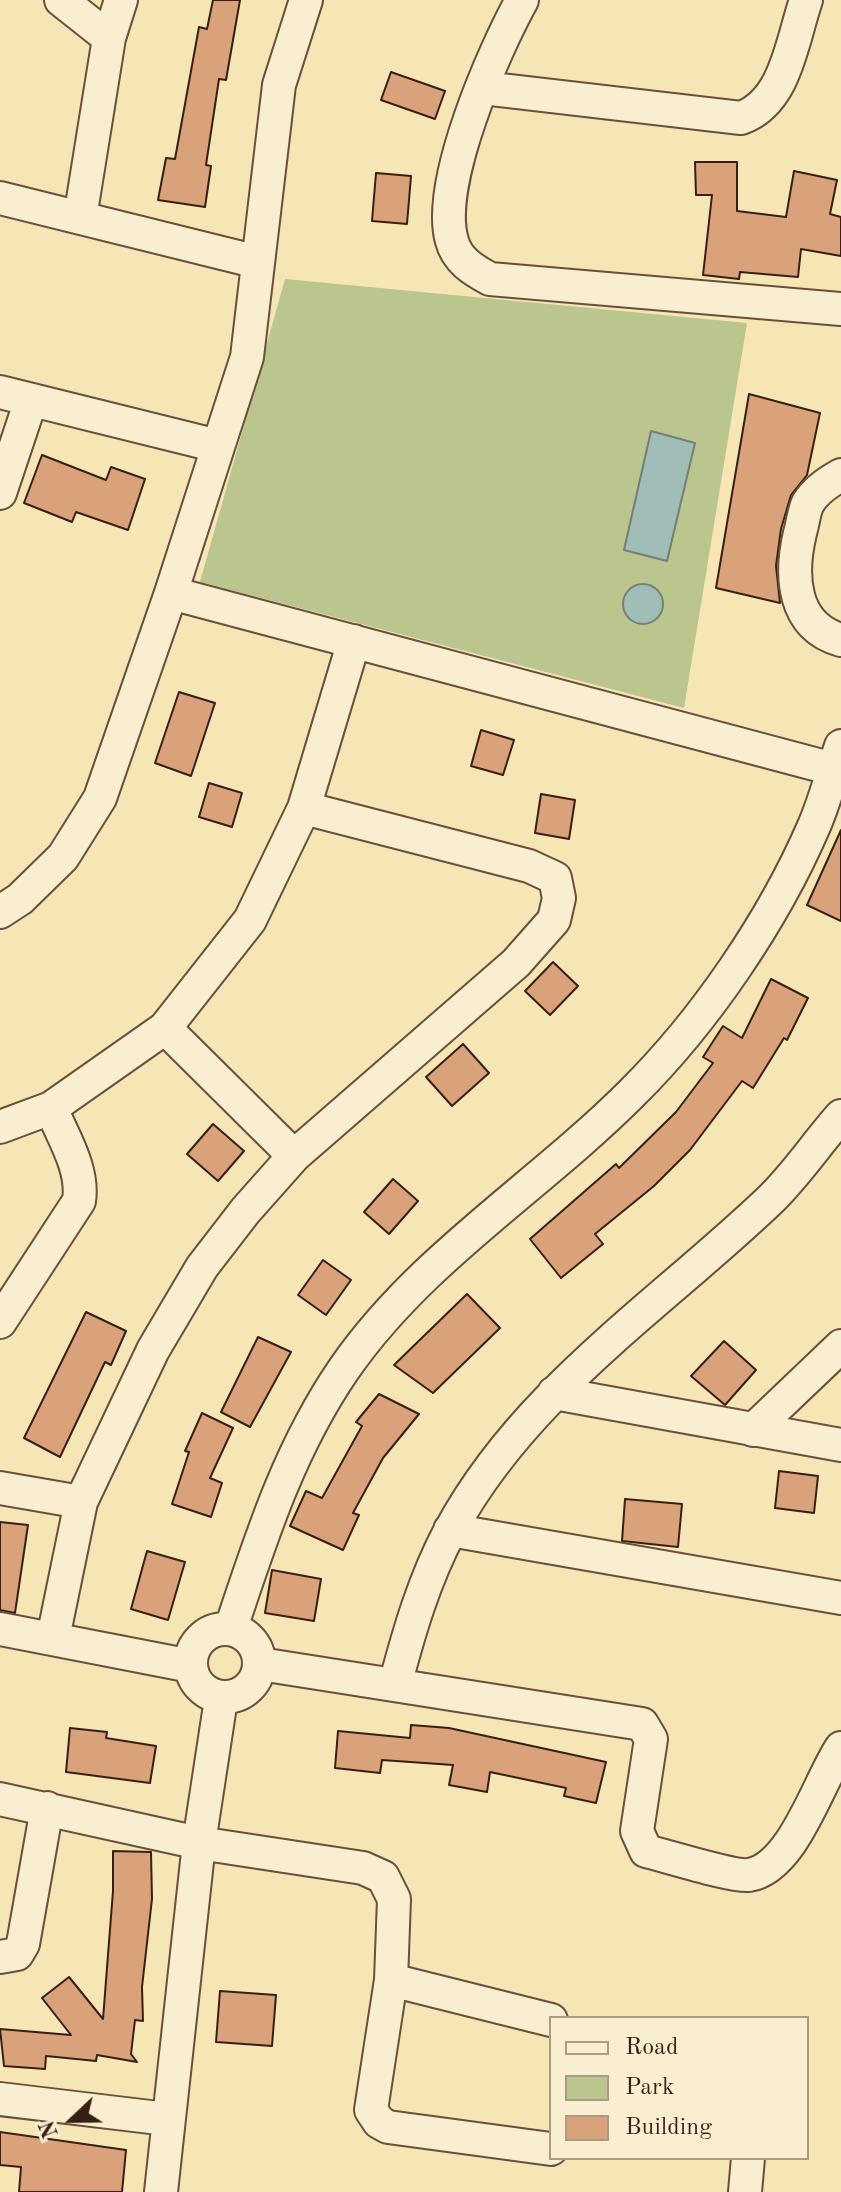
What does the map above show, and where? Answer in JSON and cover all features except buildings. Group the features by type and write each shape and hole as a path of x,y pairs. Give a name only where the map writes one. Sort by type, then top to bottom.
{"street":[{"path":"61,0 109,38"},
{"path":"80,218 109,38 121,0"},
{"path":"0,912 20,899 63,857 100,798 171,593 247,357 279,85 306,0"},
{"path":"522,0 505,32 458,159 448,221 452,244 467,266 490,279 841,309"},
{"path":"483,88 741,118 758,112 775,94 806,0"},
{"path":"0,198 258,262"},
{"path":"0,392 218,446"},
{"path":"0,493 31,400"},
{"path":"841,475 825,485 807,504 794,559 797,592 808,620 823,635 841,640"},
{"path":"171,593 838,762 815,826 766,919 686,1035 630,1095 463,1238 345,1367 313,1418 278,1490 231,1628"},
{"path":"0,1127 51,1108 165,1028 250,920 304,808 354,641"},
{"path":"53,1638 81,1502 153,1350 202,1267 246,1210 294,1156 516,963 554,920 559,898 555,878 529,866 304,808"},
{"path":"165,1028 294,1156"},
{"path":"0,1322 79,1201 81,1185 77,1168 51,1108"},
{"path":"395,1685 417,1603 450,1530 505,1447 554,1393 772,1198 841,1116"},
{"path":"753,1430 841,1346"},
{"path":"554,1393 841,1445"},
{"path":"0,1488 81,1502"},
{"path":"450,1530 841,1598"},
{"path":"231,1628 252,1642 260,1664 253,1684 238,1695 221,1699 201,1688 191,1666 195,1646 209,1632 231,1628"},
{"path":"0,1629 191,1666"},
{"path":"260,1664 642,1724 651,1739 637,1831 646,1851 748,1875 773,1865 794,1839 823,1776 841,1748"},
{"path":"161,2192 199,1843 221,1699"},
{"path":"0,1799 199,1843 363,1868 383,1877 394,1899 391,1980 371,2110 379,2122 388,2127 549,2149"},
{"path":"0,1957 17,1954 23,1944 47,1808"},
{"path":"391,1980 549,2020"},
{"path":"0,2099 167,2119"},
{"path":"745,2192 748,2160"}],"green space":[{"path":"285,279 747,323 684,708 200,582"}],"water":[{"path":"651,431 695,443 667,561 624,550"},
{"path":"643,584 657,590 663,604 657,618 643,624 629,618 623,604 629,590"}]}
